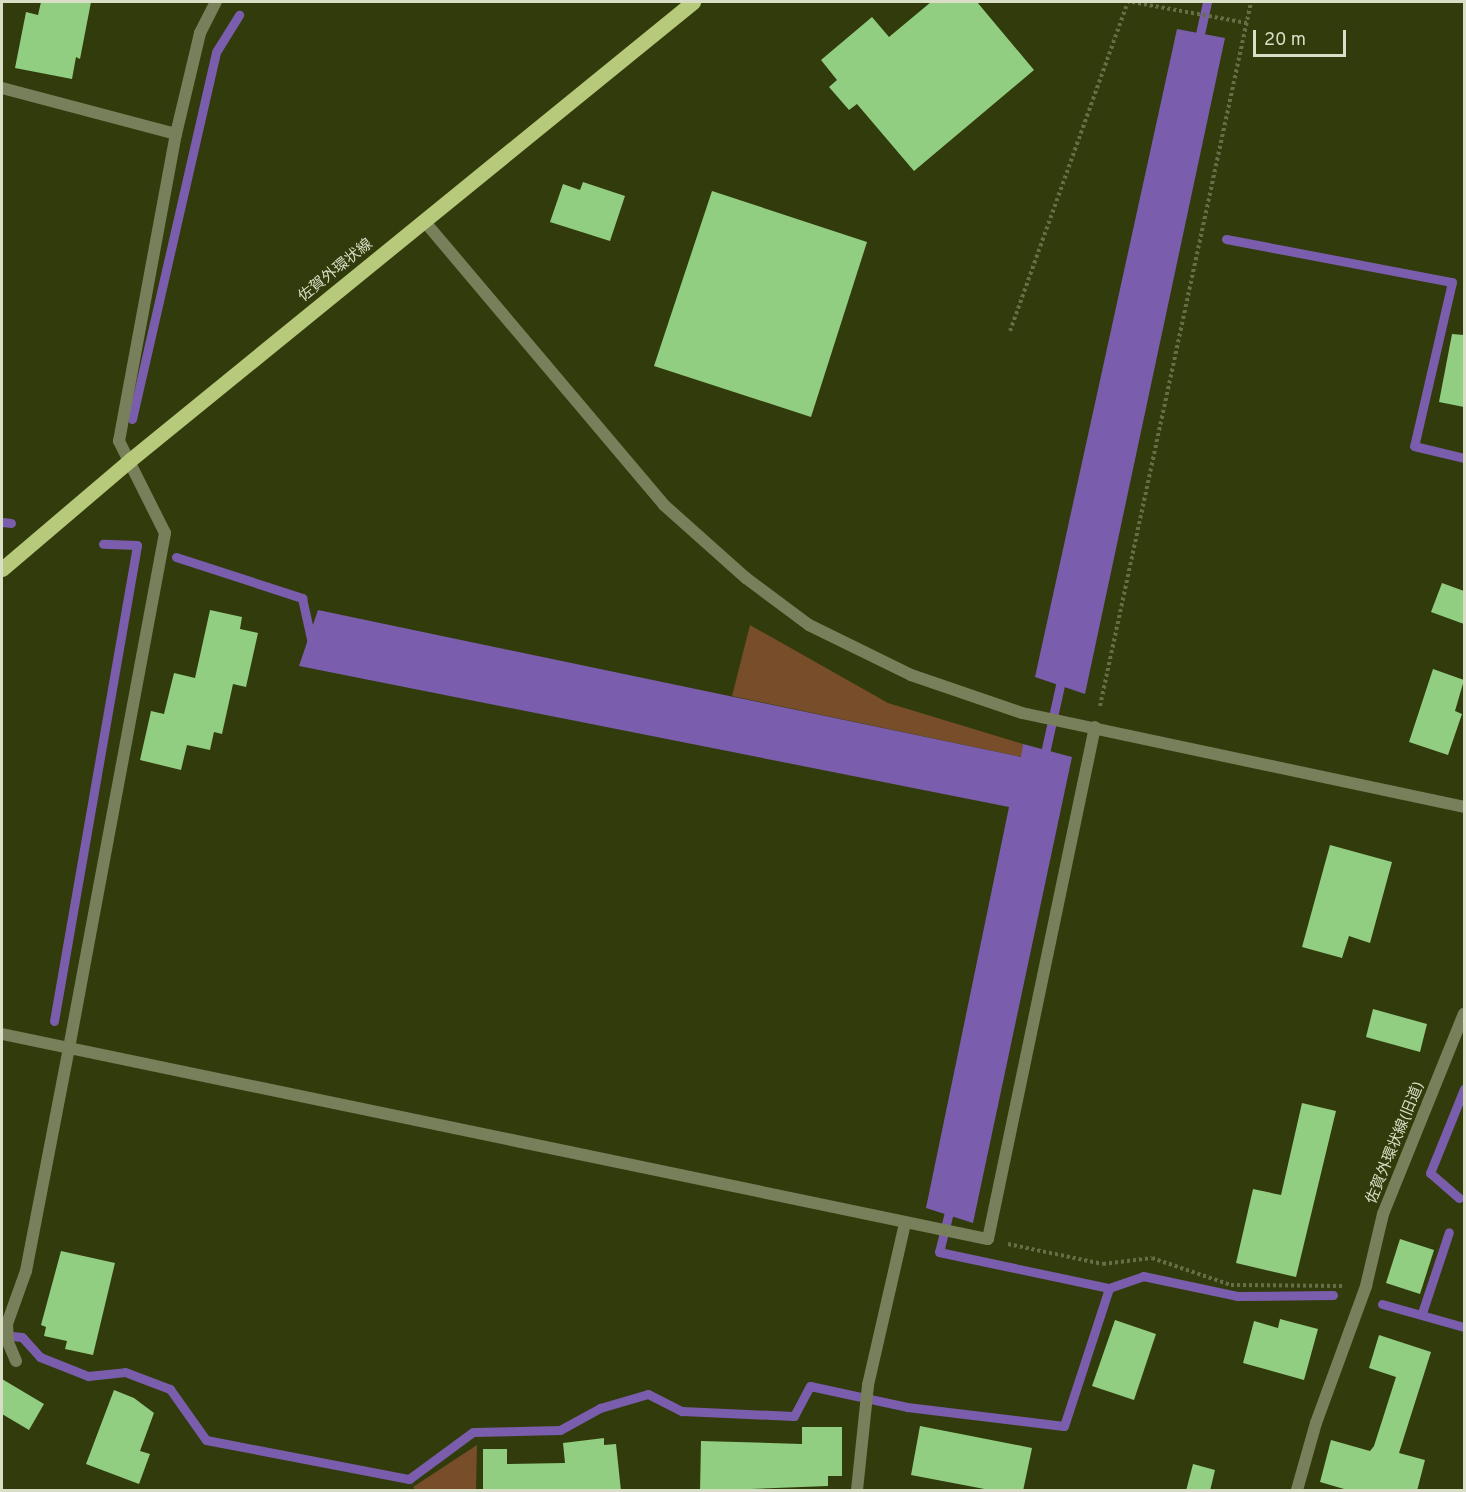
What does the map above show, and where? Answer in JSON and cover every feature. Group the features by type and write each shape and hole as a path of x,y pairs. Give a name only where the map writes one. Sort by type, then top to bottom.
{"main road":[{"name":"佐賀外環状線","path":"2,569 130,460 693,2"}],"street":[{"path":"16,1361 8,1342 7,1324 26,1271 165,533 119,441 176,134 200,33 216,2"},
{"path":"2,88 176,134"},
{"path":"425,222 664,505 746,578 809,625 911,675 1022,713 1464,807"},
{"path":"2,1034 988,1239 1095,727"},
{"name":"佐賀外環状線(旧道)","path":"1297,1491 1316,1423 1366,1286 1383,1214 1464,1014"},
{"path":"857,1491 868,1385 905,1223"}],"path":[{"path":"1010,331 1130,2 1247,22"},
{"path":"1095,727 1251,2"},
{"path":"988,1239 1103,1264 1152,1258 1231,1285 1366,1286"}],"shaded area":[{"path":"1177,29 1225,38 1085,694 1035,677"},
{"path":"318,610 1021,757 1023,744 1072,757 973,1223 926,1208 1009,807 299,666"},
{"path":"750,625 888,703 1023,744 1022,757 732,696"},
{"path":"477,1445 476,1490 415,1490 413,1487"}],"building":[{"path":"41,2 91,2 80,59 76,57 72,79 15,68 26,12 38,15"},
{"path":"931,2 977,2 1034,70 914,171 857,104 849,110 829,87 837,80 821,60 872,17 889,37"},
{"path":"583,182 625,196 610,241 550,222 563,184 580,190"},
{"path":"712,191 867,242 811,417 654,366"},
{"path":"1452,334 1464,335 1464,407 1439,402"},
{"path":"1442,583 1464,591 1464,624 1431,612"},
{"path":"210,610 242,617 240,629 258,633 246,687 233,684 222,734 214,732 210,750 187,745 181,770 140,760 151,711 164,714 174,673 195,678"},
{"path":"1433,669 1464,680 1455,711 1462,714 1448,755 1409,742"},
{"path":"1330,845 1392,862 1370,943 1349,936 1342,958 1302,947"},
{"path":"1373,1009 1427,1024 1420,1052 1366,1037"},
{"path":"1302,1103 1336,1111 1296,1277 1236,1263 1253,1189 1281,1195"},
{"path":"1400,1239 1434,1250 1420,1294 1386,1283"},
{"path":"61,1251 115,1263 93,1355 65,1349 67,1341 44,1336 46,1327 41,1325"},
{"path":"1280,1319 1318,1329 1304,1380 1243,1363 1254,1321 1278,1328"},
{"path":"1115,1320 1156,1334 1134,1400 1092,1386"},
{"path":"1379,1335 1431,1352 1399,1453 1425,1460 1417,1491 1351,1491 1320,1482 1331,1440 1370,1451 1374,1446 1396,1377 1369,1368"},
{"path":"2,1379 44,1404 29,1430 2,1414"},
{"path":"114,1390 134,1398 154,1413 140,1451 150,1454 139,1484 86,1464"},
{"path":"920,1426 1032,1448 1023,1491 995,1491 911,1475"},
{"path":"802,1427 842,1427 842,1476 828,1476 828,1486 700,1491 701,1441 802,1444"},
{"path":"604,1438 604,1445 616,1444 621,1491 483,1491 483,1449 507,1449 507,1464 565,1463 563,1443"},
{"path":"1193,1464 1215,1470 1210,1491 1186,1491"}],"waterway":[{"path":"1198,43 1207,2"},
{"path":"132,419 216,52 239,15"},
{"path":"1226,239 1452,282 1414,446 1464,458"},
{"path":"2,522 11,523"},
{"path":"54,1021 137,545 103,544"},
{"path":"176,557 302,598 312,643"},
{"path":"1043,762 1062,676"},
{"path":"1459,1198 1430,1173 1464,1089"},
{"path":"951,1204 939,1252 1109,1288"},
{"path":"1422,1313 1449,1232"},
{"path":"2,1335 22,1337 40,1357 88,1376 125,1372 170,1389 206,1440 409,1479 473,1432 560,1430 600,1408 648,1394 682,1411 794,1416 810,1386 907,1407 1064,1426 1109,1288 1143,1276 1237,1296 1333,1295"},
{"path":"1382,1304 1464,1327"}]}
